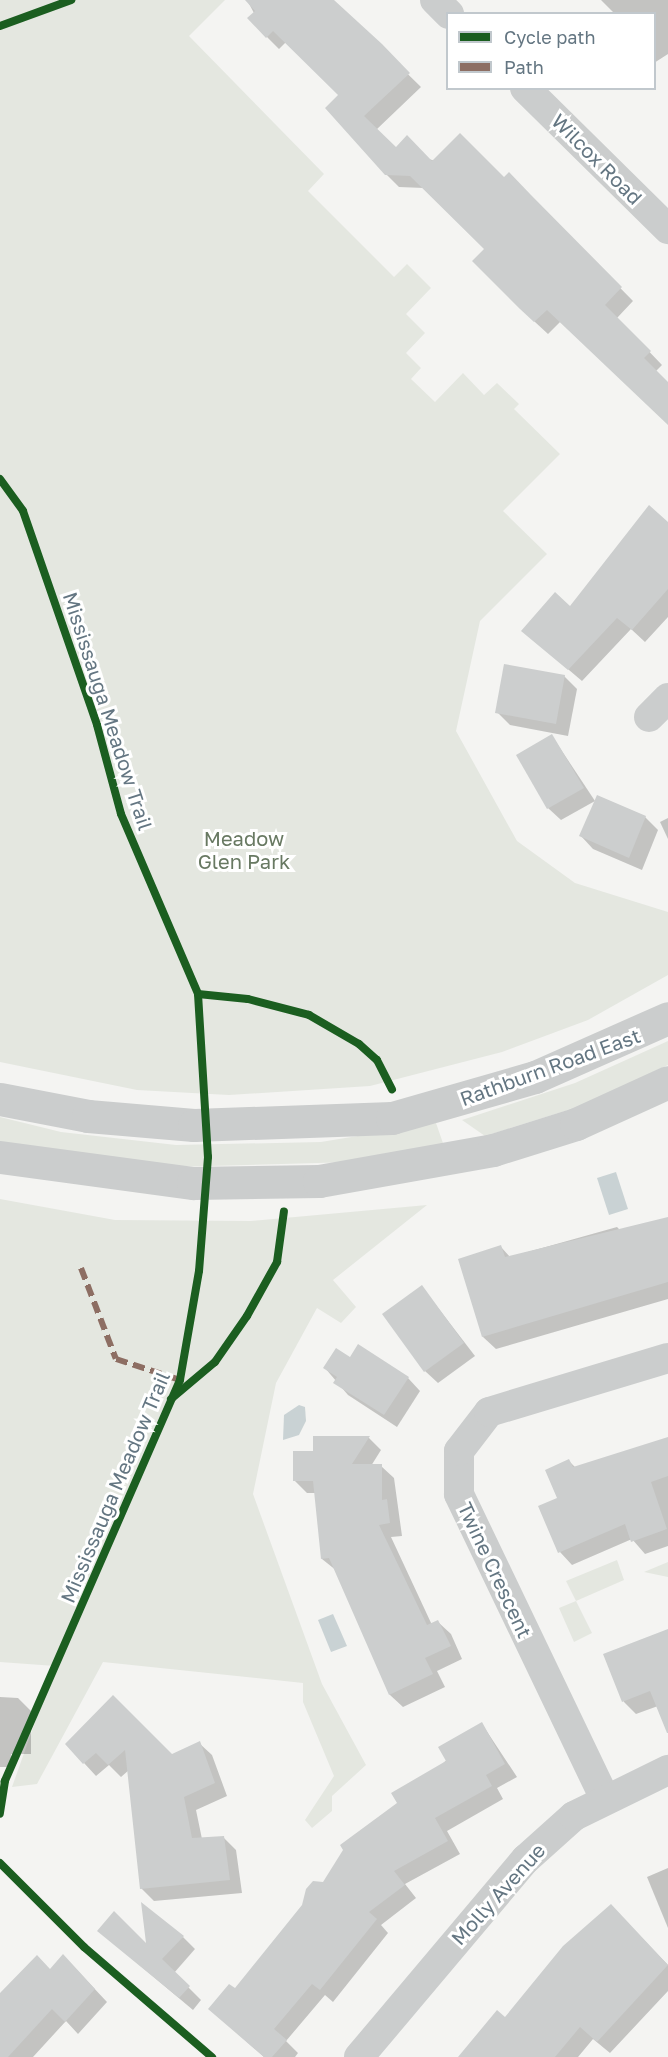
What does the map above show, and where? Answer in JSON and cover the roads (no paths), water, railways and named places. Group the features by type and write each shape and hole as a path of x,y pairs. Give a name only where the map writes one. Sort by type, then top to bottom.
{"street":[{"path":"435,0 447,12"},
{"name":"Wilcox Road","path":"527,90 668,229"},
{"name":"Rathburn Road East","path":"0,1099 88,1116 278,1126 392,1118 445,1105 535,1077 668,1018"},
{"path":"0,1157 98,1173 274,1184 319,1182 493,1150 576,1124 668,1082"},
{"name":"Twine Crescent","path":"605,1799 459,1494 459,1451 489,1412 668,1358"},
{"name":"Molly Avenue","path":"359,2057 526,1859 574,1816 668,1770"}],"park label":[{"name":"Meadow Glen Park","path":"244,850"}]}
